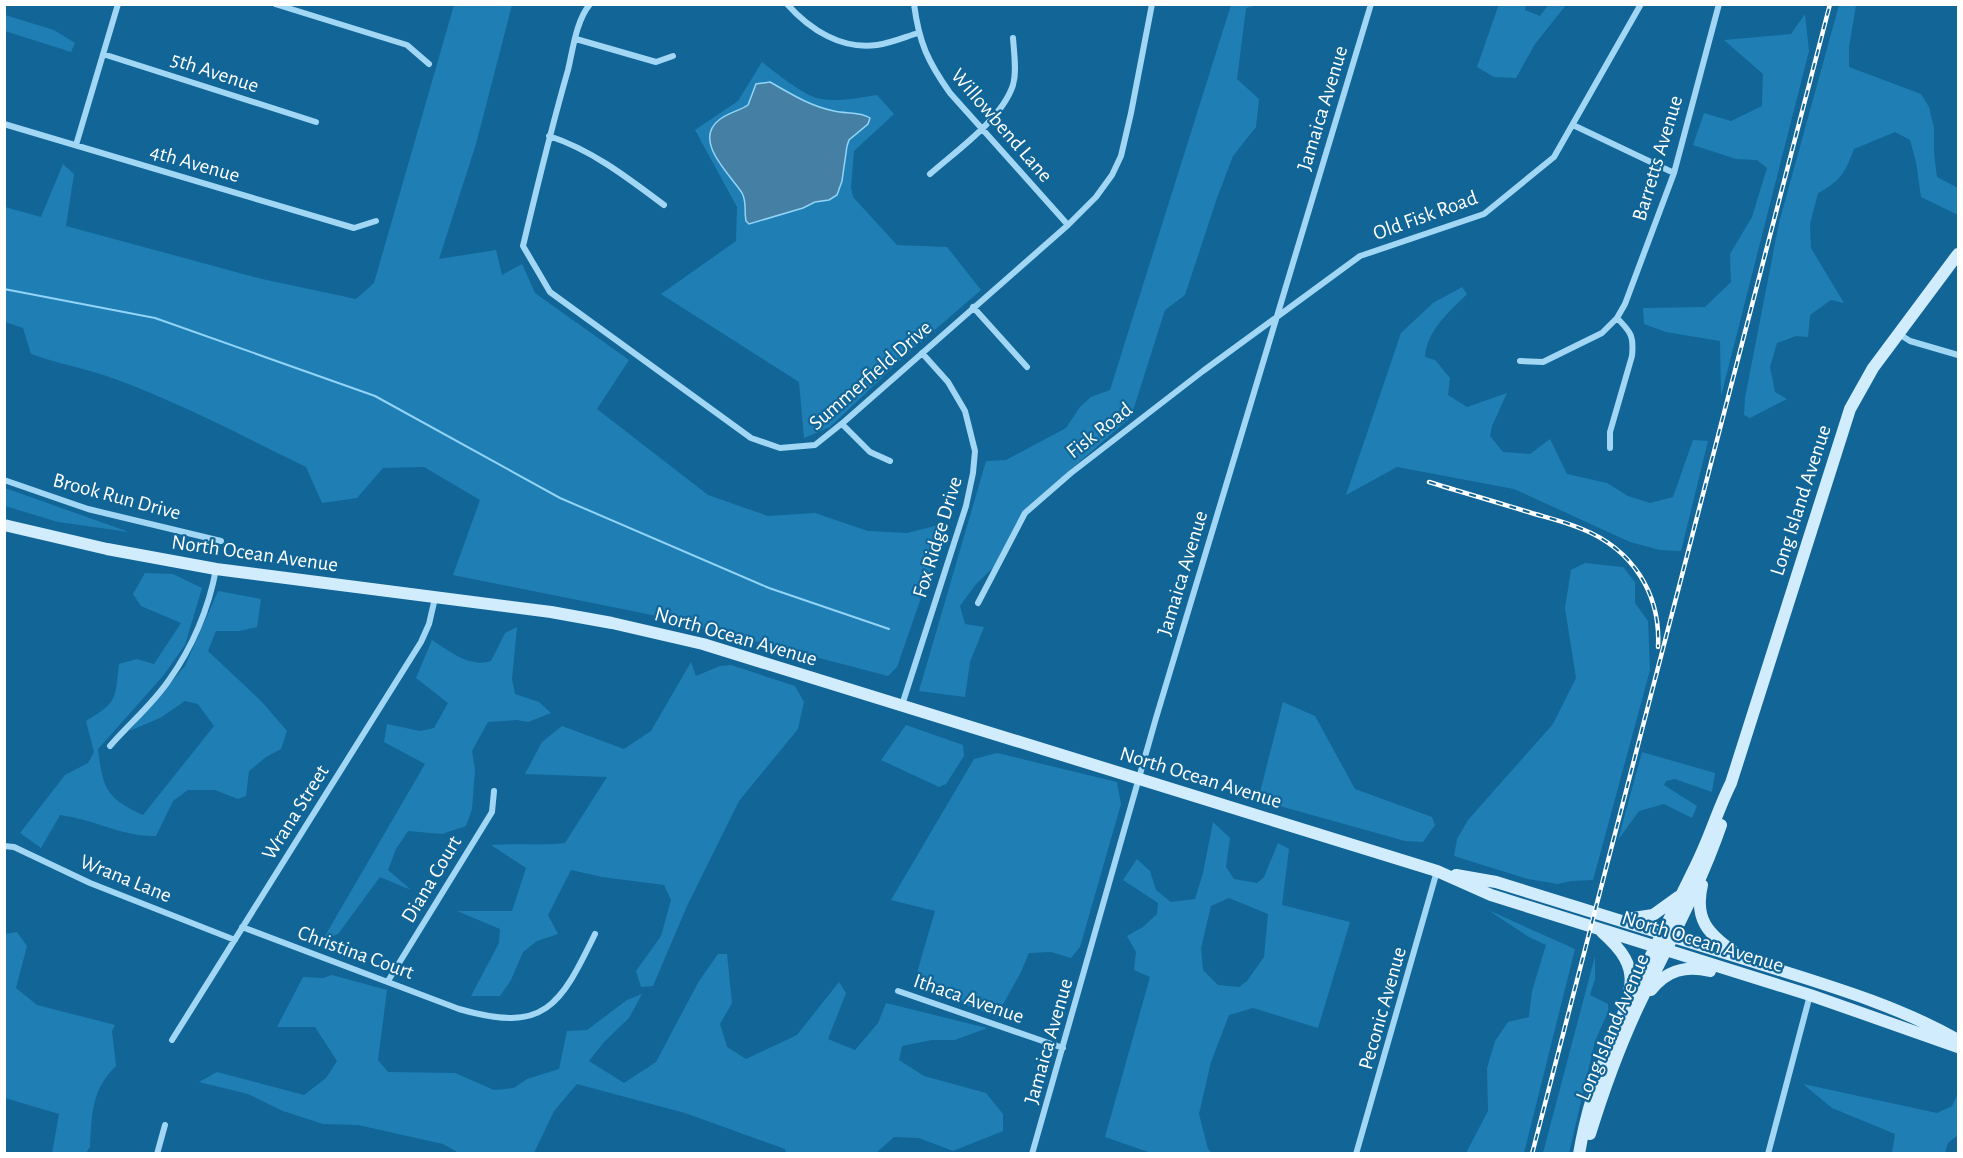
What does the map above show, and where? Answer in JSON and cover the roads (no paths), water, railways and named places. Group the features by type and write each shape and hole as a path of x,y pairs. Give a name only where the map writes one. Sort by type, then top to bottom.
{"main road":[{"name":"Long Island Avenue","path":"1667,935 1681,894 1731,783 1850,409 1864,380 1959,254"},
{"name":"North Ocean Avenue","path":"4,525 107,549 216,569 582,617 642,629 733,653 1437,872 1491,895 1810,995 1959,1047"},
{"name":"Long Island Avenue","path":"1581,1154 1594,1088 1667,935 1705,870 1728,806 1731,783"},
{"path":"1705,870 1700,900 1702,918 1716,939 1745,960"},
{"name":"North Ocean Avenue","path":"1437,872 1496,882 1846,992 1936,1027 1959,1040"},
{"path":"1618,920 1653,915 1681,894"},
{"path":"1599,929 1620,949 1628,963 1631,1007"},
{"path":"1631,1007 1659,981 1680,969 1701,968 1726,975 1769,982"}],"street":[{"path":"76,145 118,4"},
{"path":"275,4 407,45 429,64"},
{"name":"Summerfield Drive","path":"590,4 584,12 549,136 523,246 550,292 751,438 780,448 815,445 842,424 1068,225 1096,197 1112,175 1121,156 1152,4"},
{"path":"787,4 816,32 841,42 875,45 918,33"},
{"name":"Willowbend Lane","path":"914,4 918,33 934,71 950,93 1068,225"},
{"name":"Jamaica Avenue","path":"1032,1154 1159,706 1371,4"},
{"name":"Old Fisk Road","path":"1277,316 1360,256 1484,214 1554,157 1641,4"},
{"name":"Barretts Avenue","path":"1520,361 1544,362 1602,333 1617,318 1625,304 1674,173 1719,4"},
{"path":"930,174 982,128 1007,99 1014,83 1013,38"},
{"path":"576,39 656,62 673,56"},
{"name":"5th Avenue","path":"103,54 316,122"},
{"name":"4th Avenue","path":"4,124 354,228 376,221"},
{"path":"1573,125 1674,173"},
{"path":"549,136 572,143 592,154 664,205"},
{"path":"973,307 1027,367"},
{"name":"Fisk Road","path":"978,603 1025,513 1071,473 1277,316"},
{"path":"1610,448 1610,432 1632,356 1633,345 1631,333 1617,318"},
{"path":"1898,334 1911,341 1959,355"},
{"name":"Fox Ridge Drive","path":"902,705 966,506 975,451 965,411 948,382 922,353"},
{"path":"842,424 870,452 890,461"},
{"name":"Brook Run Drive","path":"4,480 88,509 221,541"},
{"path":"110,746 169,681 186,654 210,597 216,569"},
{"name":"Wrana Street","path":"172,1040 421,642 429,624 435,597"},
{"name":"Diana Court","path":"388,981 492,812 494,792"},
{"name":"Wrana Lane","path":"4,846 14,847 90,883 235,940"},
{"name":"Peconic Avenue","path":"1356,1154 1437,872"},
{"name":"Christina Court","path":"242,927 459,1009 482,1016 504,1019 532,1016 562,994 595,934"},
{"name":"Ithaca Avenue","path":"898,991 1063,1048"},
{"path":"1768,1154 1810,995"},
{"path":"157,1154 165,1125"}],"waterway":[{"path":"4,289 155,318 375,396 560,498 769,588 889,629"}],"railway":[{"path":"1532,1154 1830,4"},
{"path":"1429,482 1568,524 1600,538 1615,548 1640,575 1648,591 1658,627 1658,647"}]}
